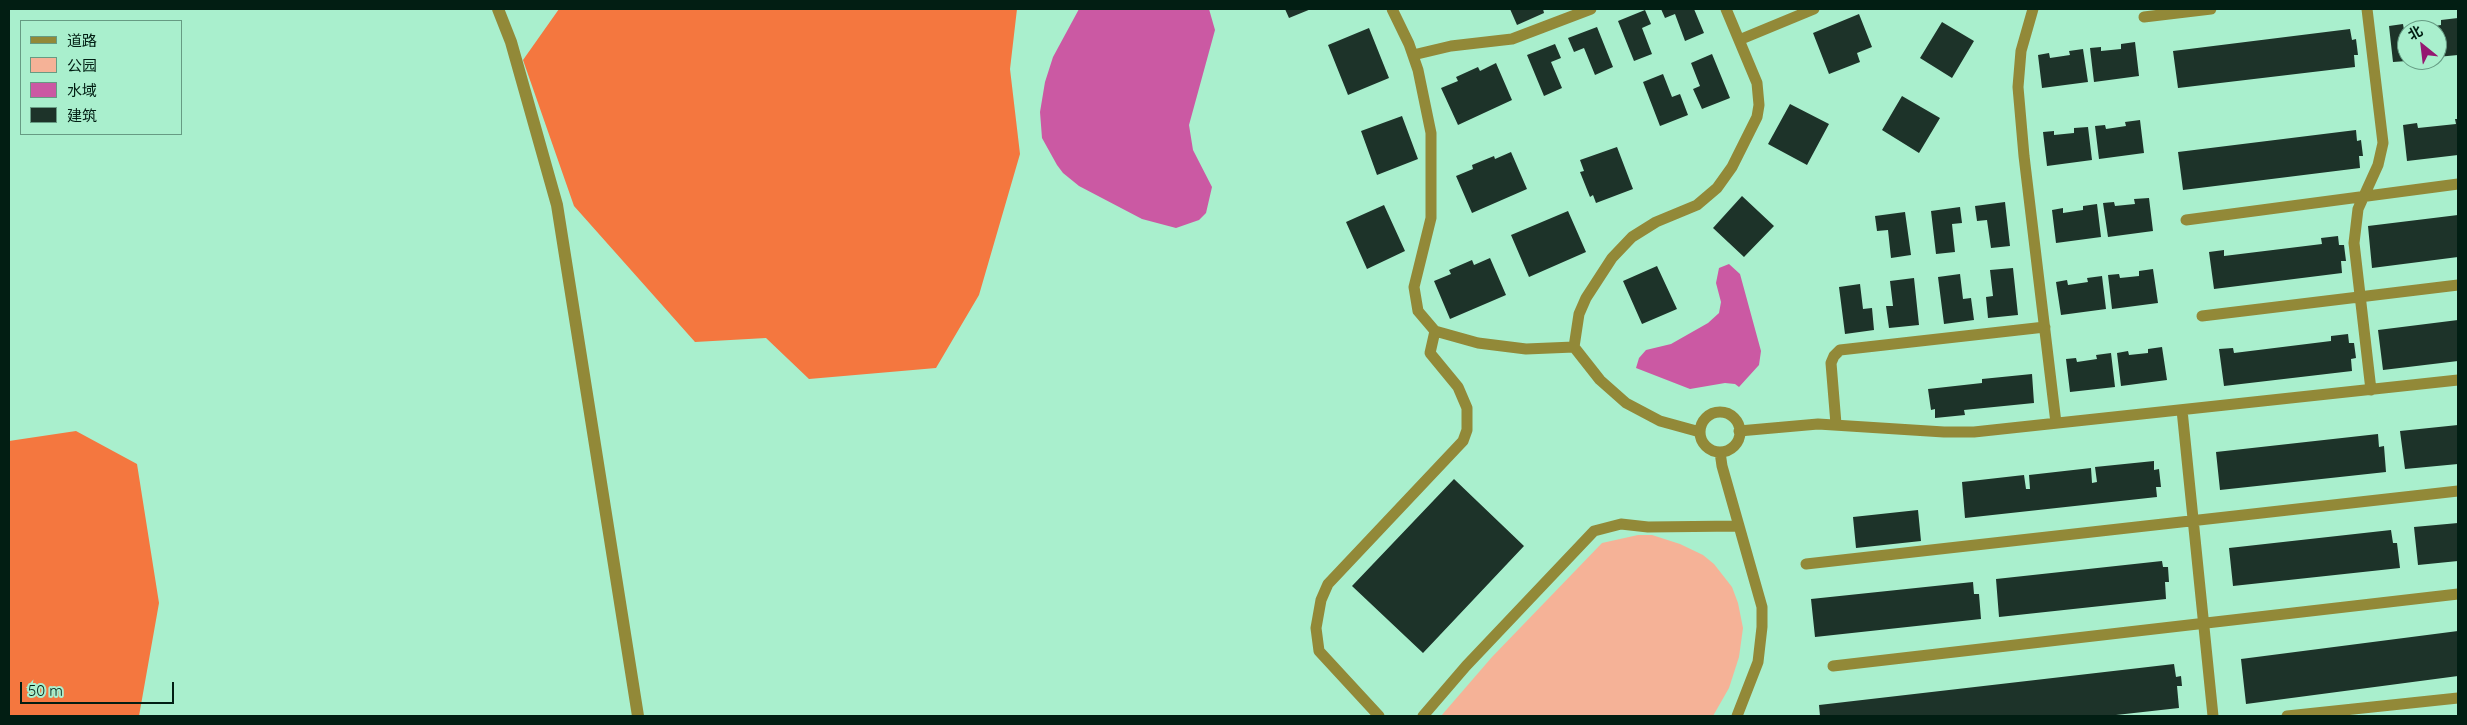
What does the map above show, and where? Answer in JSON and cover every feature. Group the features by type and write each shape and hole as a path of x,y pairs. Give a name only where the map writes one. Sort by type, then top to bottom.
{"street":[{"path":"498,9 511,42 557,205 638,716"}],"lane":[{"path":"1392,9 1413,56 1426,101 1433,165 1431,218 1414,287 1415,303 1422,319 1435,331 1463,340 1502,348 1574,347"},
{"path":"1413,56 1451,46 1512,39 1591,9"},
{"path":"1700,432 1660,421 1626,403 1600,380 1574,347 1580,314 1586,298 1612,258 1632,237 1656,222 1683,211 1707,197 1726,178 1756,117 1759,105 1757,83 1726,9"},
{"path":"1739,40 1814,9"},
{"path":"2033,9 2020,51 2018,87 2024,156 2056,423"},
{"path":"2144,17 2211,9"},
{"path":"2367,9 2383,143 2378,165 2358,209 2354,233 2371,390"},
{"path":"2186,220 2458,184"},
{"path":"2202,316 2458,285"},
{"path":"1836,424 1831,363 1834,356 1840,350 2044,327"},
{"path":"1379,716 1319,651 1316,628 1321,600 1328,584 1463,441 1468,419 1464,397 1430,353 1435,331"},
{"path":"1740,431 1787,425 1836,424 1944,432 1974,432 2458,380"},
{"path":"2182,410 2213,716"},
{"path":"1722,412 1734,418 1740,431 1734,445 1720,452 1706,446 1700,432 1701,424 1706,417 1722,412"},
{"path":"1720,452 1722,466 1762,607 1758,662 1737,716"},
{"path":"1806,564 2458,491"},
{"path":"1423,716 1466,666 1594,531 1621,524 1648,527 1739,526"},
{"path":"1833,666 2458,594"},
{"path":"2287,716 2458,698"}],"green space":[{"path":"1638,535 1652,535 1680,544 1703,555 1714,564 1732,587 1738,603 1743,628 1739,657 1729,688 1713,716 1441,716 1492,657 1602,543"}],"shaded area":[{"path":"559,9 1017,9 1010,69 1020,154 979,295 936,368 809,379 766,338 695,342 574,206 523,60"},
{"path":"76,431 137,464 159,603 139,716 9,716 9,441"}],"water":[{"path":"1079,9 1209,9 1215,30 1189,125 1193,150 1212,187 1206,213 1199,220 1176,228 1142,219 1079,186 1063,173 1057,165 1042,138 1040,112 1045,82 1053,57"},
{"path":"1729,264 1740,274 1761,351 1759,365 1739,387 1735,384 1725,383 1690,389 1636,368 1639,358 1646,350 1671,344 1708,323 1719,313 1721,302 1716,283 1719,268"}],"building":[{"path":"1285,9 1311,9 1289,18"},
{"path":"1510,9 1543,9 1544,13 1517,25"},
{"path":"1661,9 1694,9 1704,33 1685,41 1675,14 1665,18"},
{"path":"1645,10 1651,24 1642,28 1652,54 1634,61 1618,21"},
{"path":"1859,14 1872,47 1857,53 1860,62 1829,74 1813,33"},
{"path":"2458,18 2458,55 2447,56 2447,20 2441,20"},
{"path":"1942,22 1974,41 1952,78 1920,58"},
{"path":"2397,25 2397,62 2393,62 2389,26"},
{"path":"1597,27 1613,67 1595,75 1584,48 1574,52 1568,38"},
{"path":"1369,28 1389,78 1348,95 1328,45"},
{"path":"2350,29 2352,40 2356,39 2358,55 2354,55 2355,67 2178,88 2173,51"},
{"path":"2135,42 2139,76 2094,82 2090,48 2101,47 2101,51 2121,49 2121,44"},
{"path":"1555,44 1561,58 1551,62 1562,88 1544,96 1527,55"},
{"path":"2083,49 2088,82 2042,88 2038,55 2049,53 2050,58 2070,55 2069,51"},
{"path":"1712,54 1730,98 1702,109 1693,89 1700,86 1691,63"},
{"path":"1496,63 1512,100 1458,125 1441,88 1458,81 1456,77 1478,67 1480,71"},
{"path":"1663,74 1672,97 1680,94 1688,115 1660,126 1643,82"},
{"path":"1902,96 1940,118 1919,153 1882,130"},
{"path":"1790,104 1829,124 1807,165 1768,144"},
{"path":"1402,116 1418,159 1377,175 1361,131"},
{"path":"2455,119 2458,119 2458,155 2407,161 2403,125 2417,123 2418,128 2456,124"},
{"path":"2140,120 2144,153 2099,159 2095,126 2105,125 2106,129 2126,126 2125,122"},
{"path":"2088,127 2092,160 2047,166 2043,132 2054,131 2054,135 2074,133 2074,128"},
{"path":"2356,130 2357,141 2361,140 2363,156 2359,156 2360,168 2183,190 2178,152"},
{"path":"1617,147 1633,189 1596,203 1593,195 1590,197 1580,172 1584,171 1580,160"},
{"path":"1511,152 1527,189 1472,213 1456,176 1473,169 1472,165 1494,156 1495,159"},
{"path":"1742,196 1774,226 1744,257 1713,228"},
{"path":"2149,198 2153,231 2108,237 2103,203 2114,202 2115,206 2135,204 2134,199"},
{"path":"2005,202 2010,246 1991,248 1987,220 1977,221 1975,206"},
{"path":"2097,204 2101,237 2056,243 2052,210 2063,208 2063,213 2083,210 2083,206"},
{"path":"1384,205 1405,251 1367,269 1346,222"},
{"path":"1960,207 1962,223 1952,224 1955,252 1936,254 1931,211"},
{"path":"1568,211 1586,252 1529,277 1511,235"},
{"path":"1905,212 1911,255 1891,258 1888,230 1877,231 1875,216"},
{"path":"2458,215 2458,257 2372,268 2368,226"},
{"path":"2338,236 2339,245 2344,245 2346,261 2341,261 2342,273 2214,289 2209,252 2224,250 2224,256 2322,244 2321,238"},
{"path":"1490,258 1506,295 1450,319 1434,281 1451,274 1449,270 1472,260 1474,265"},
{"path":"1657,266 1677,309 1642,324 1623,281"},
{"path":"2013,268 2018,315 1988,318 1986,297 1993,296 1990,270"},
{"path":"2153,269 2158,303 2112,309 2108,275 2119,274 2120,278 2139,276 2139,271"},
{"path":"1960,274 1963,299 1971,298 1974,320 1944,324 1938,277"},
{"path":"2102,276 2106,309 2061,315 2056,282 2067,280 2068,285 2088,282 2087,278"},
{"path":"1914,278 1919,325 1889,328 1886,306 1893,306 1890,281"},
{"path":"1860,284 1863,309 1872,308 1874,330 1845,334 1839,287"},
{"path":"2458,320 2458,361 2383,370 2378,330"},
{"path":"2348,334 2349,343 2354,343 2356,358 2351,359 2352,371 2224,386 2219,349 2233,348 2234,353 2331,341 2331,336"},
{"path":"2162,347 2167,380 2121,386 2117,353 2128,351 2129,355 2148,353 2148,349"},
{"path":"2111,353 2115,387 2070,392 2066,359 2076,358 2077,362 2097,359 2096,355"},
{"path":"2032,374 2034,403 1964,410 1965,415 1935,418 1935,409 1931,410 1928,389 1982,383 1982,379"},
{"path":"2458,425 2458,464 2405,469 2400,431"},
{"path":"2378,434 2379,447 2384,446 2386,472 2220,490 2216,452"},
{"path":"2154,461 2154,470 2159,469 2161,487 2156,487 2157,497 1965,518 1962,482 2024,475 2026,489 2030,489 2029,475 2091,468 2092,483 2097,482 2095,467"},
{"path":"1454,479 1524,546 1423,653 1352,586"},
{"path":"1918,510 1921,541 1856,548 1853,517"},
{"path":"2458,523 2458,561 2418,565 2414,527"},
{"path":"2391,530 2393,543 2397,543 2400,568 2233,586 2229,548"},
{"path":"2162,561 2163,567 2168,567 2169,582 2165,582 2166,599 1999,617 1996,579"},
{"path":"1973,582 1974,594 1979,594 1981,619 1815,637 1811,599"},
{"path":"2458,631 2458,676 2246,704 2241,659"},
{"path":"2174,664 2176,677 2181,676 2182,686 2177,686 2179,708 2107,716 1820,716 1819,705"}]}
